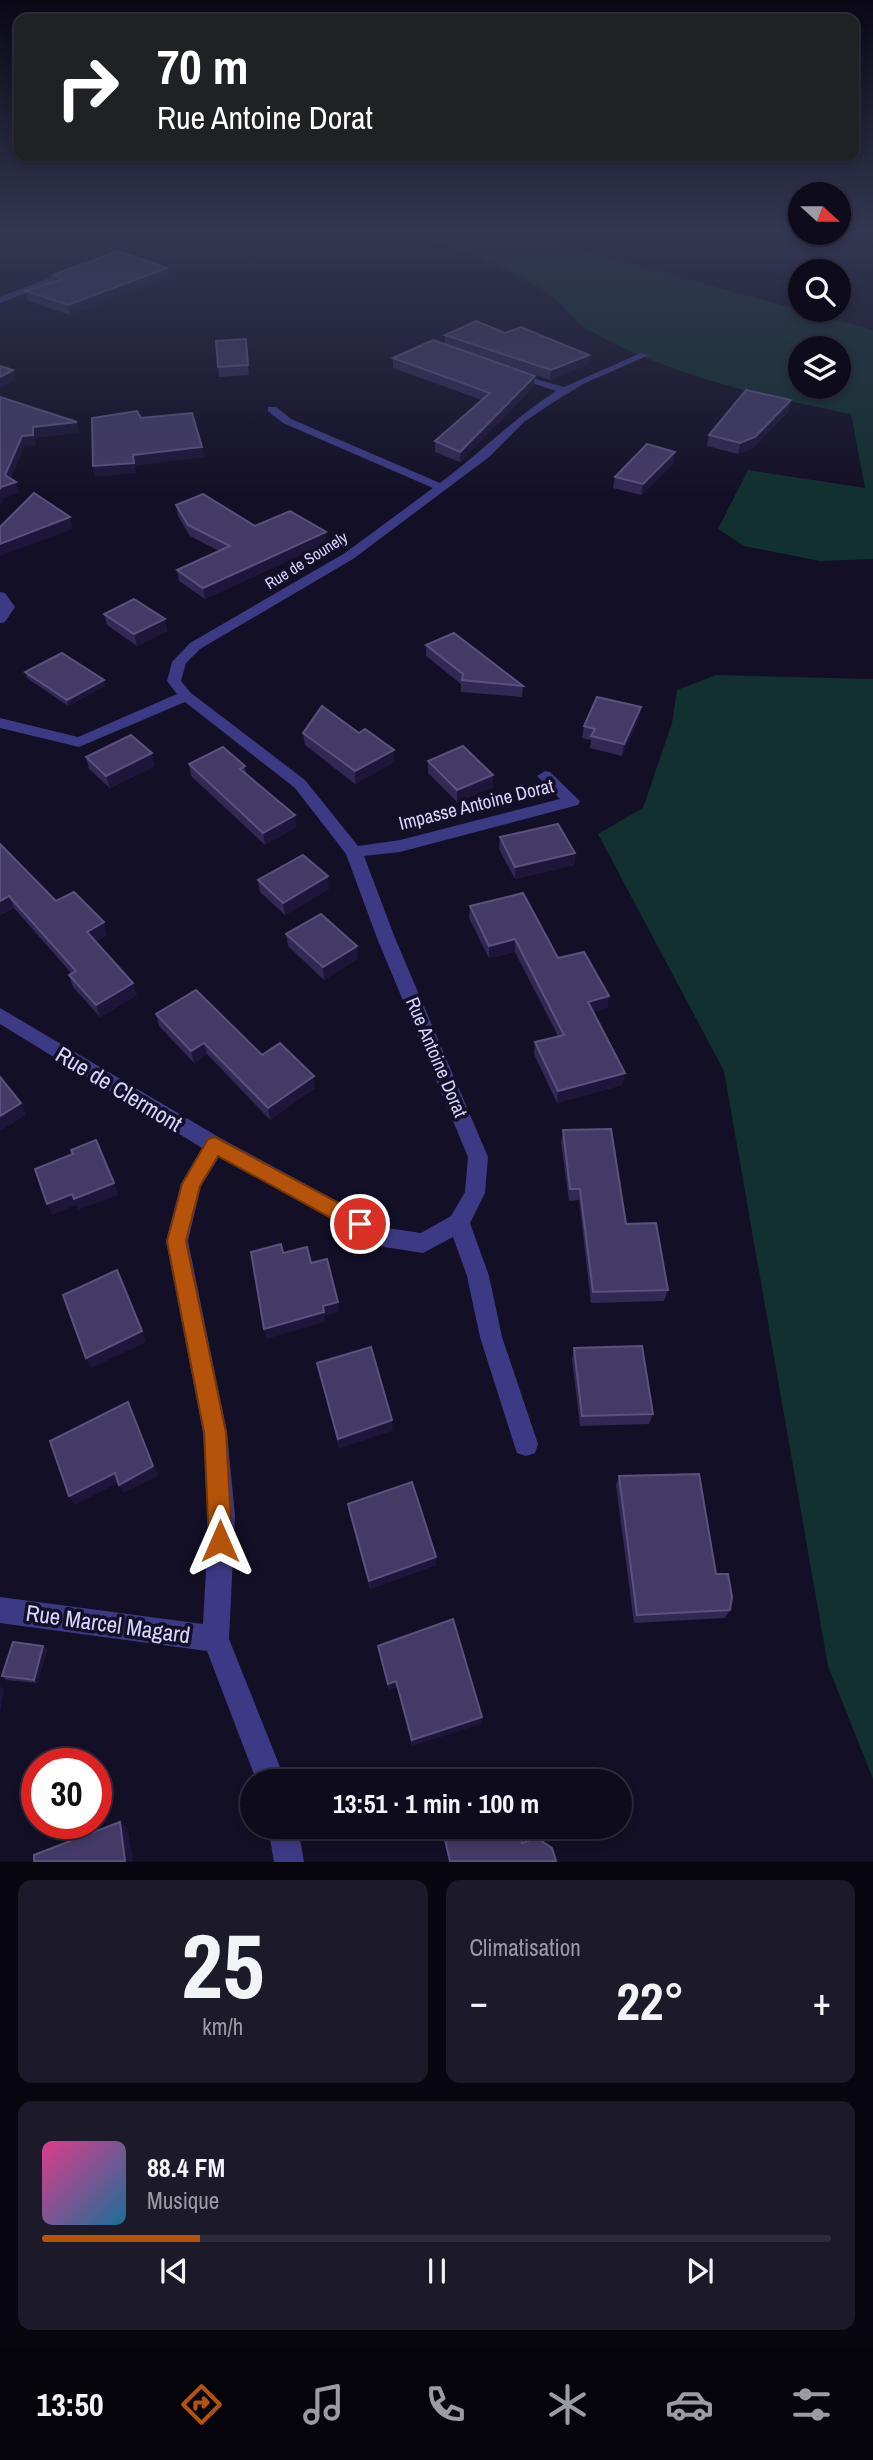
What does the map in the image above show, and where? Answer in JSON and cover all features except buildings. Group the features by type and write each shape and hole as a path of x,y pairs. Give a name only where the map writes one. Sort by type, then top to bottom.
{"street":[{"name":"Rue de Sounely","path":"186,696 174,681 179,662 195,646 349,556 485,455 520,420 565,391 644,355"},
{"path":"496,367 565,391"},
{"path":"272,409 287,421 441,487"},
{"path":"0,596 8,607 0,619"},
{"path":"0,723 79,742 186,696"},
{"name":"Rue Antoine Dorat","path":"186,696 300,784 354,852 386,938 478,1157 475,1193 459,1223"},
{"name":"Impasse Antoine Dorat","path":"354,852 400,846 572,801 545,776"},
{"name":"Rue de Clermont","path":"0,1015 215,1145"},
{"path":"267,1769 216,1639 222,1516 215,1432 177,1241 191,1184 215,1145 384,1237 423,1243 459,1223 478,1276 491,1337 526,1444"},
{"name":"Rue Marcel Magard","path":"0,1610 216,1639"},
{"path":"285,1839 289,1861"}],"green space":[{"path":"577,322 844,322 873,330 873,559 820,561 744,546 718,529 748,470 865,488 851,414 715,382 649,359"},
{"path":"716,675 873,679 873,1779 828,1666 724,1071 598,834 643,808 672,723 677,690"}],"route":[{"path":"220,1541 222,1516 215,1432 177,1241 191,1184 215,1145 360,1224"}]}
